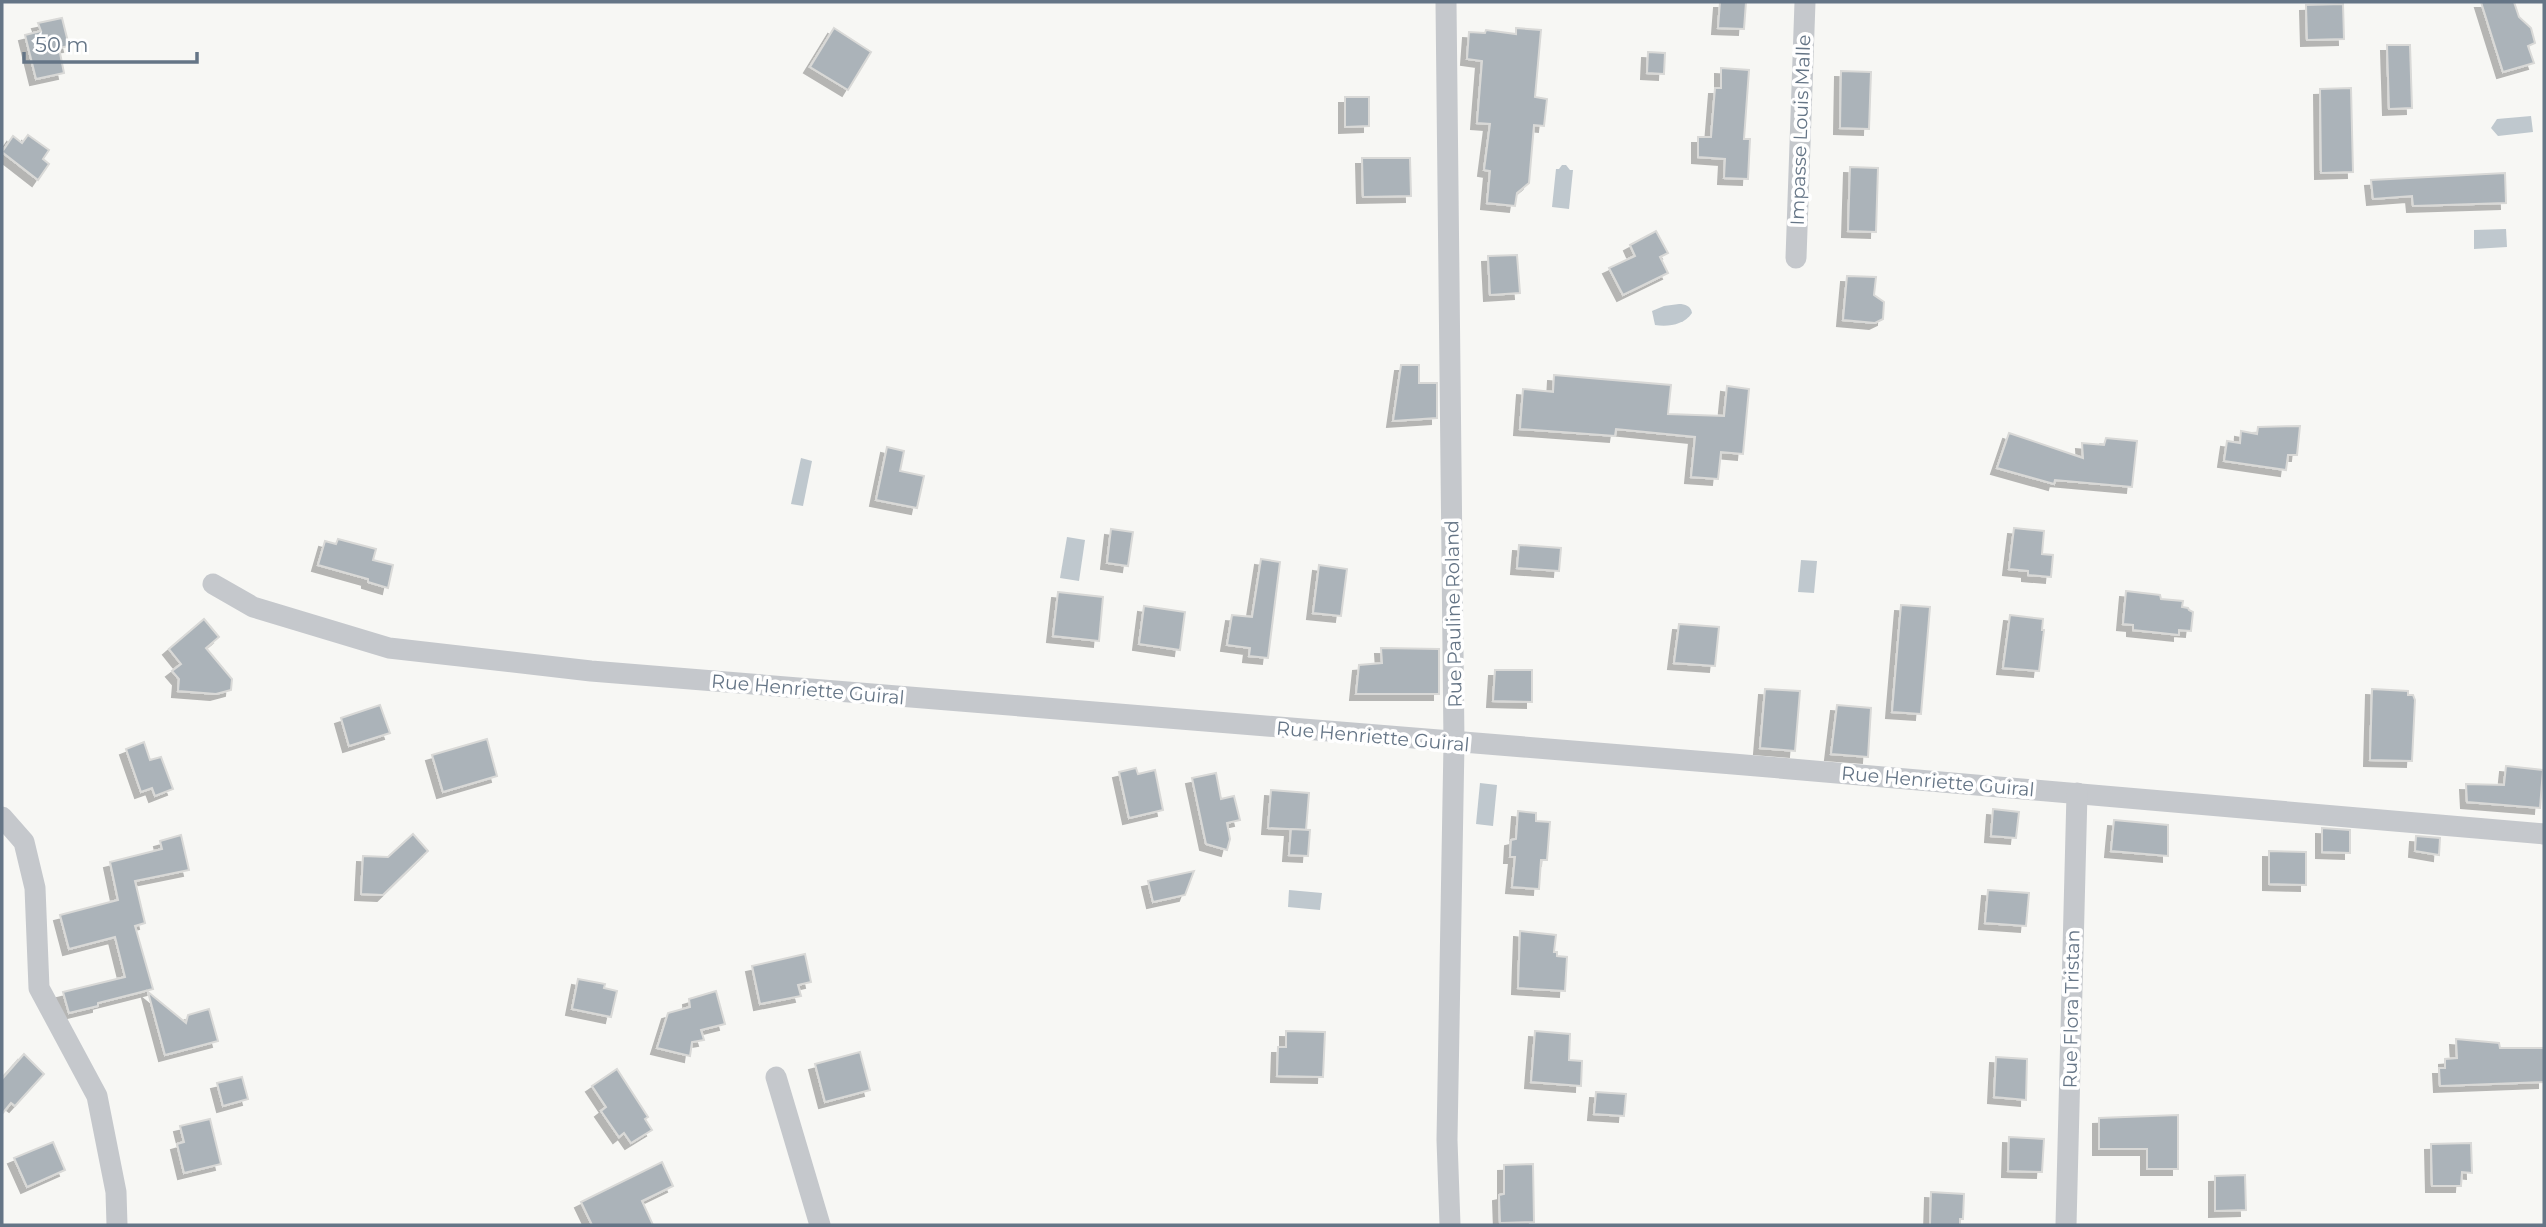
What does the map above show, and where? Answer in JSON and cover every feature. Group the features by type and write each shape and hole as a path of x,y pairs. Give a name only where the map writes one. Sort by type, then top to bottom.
{"street":[{"name":"Rue Pauline Roland","path":"1446,2 1454,743 1447,1140 1450,1225"},
{"name":"Impasse Louis Malle","path":"1796,258 1805,2"},
{"name":"Rue Henriette Guiral","path":"213,584 253,607 389,648 591,671 2544,834"},
{"name":"Rue Flora Tristan","path":"2066,1225 2077,793"},
{"path":"2,817 24,842 35,888 39,988 97,1096 116,1192 117,1225"},
{"path":"776,1077 820,1225"}],"shaded area":[{"path":"2531,116 2533,132 2498,136 2491,128 2497,119"},
{"path":"1562,165 1573,170 1569,209 1552,207 1556,169"},
{"path":"2506,229 2507,247 2474,249 2474,230"},
{"path":"1679,304 1690,309 1692,313 1689,317 1675,324 1655,325 1652,311"},
{"path":"801,458 812,461 803,506 791,504"},
{"path":"1067,537 1085,540 1079,581 1060,578"},
{"path":"1801,560 1817,561 1814,593 1798,592"},
{"path":"1480,783 1497,785 1493,826 1476,824"},
{"path":"1289,890 1322,893 1320,910 1288,907"}],"building":[{"path":"1720,2 1746,2 1744,29 1718,28"},
{"path":"2481,2 2514,2 2519,17 2531,28 2535,43 2528,46 2534,63 2503,72"},
{"path":"2343,4 2344,39 2307,40 2306,5"},
{"path":"62,18 69,46 59,48 64,73 36,79 25,35 41,31 38,23"},
{"path":"834,28 871,52 848,90 810,67"},
{"path":"1516,28 1541,30 1535,97 1547,99 1544,126 1534,125 1529,183 1517,193 1515,206 1487,203 1490,171 1484,170 1490,124 1477,123 1482,61 1467,59 1469,32 1485,33 1486,30 1516,34"},
{"path":"2387,45 2410,45 2412,108 2389,109"},
{"path":"1648,52 1665,53 1664,74 1647,73"},
{"path":"1721,68 1749,70 1744,139 1750,139 1748,179 1724,178 1725,159 1698,157 1698,137 1711,137 1715,88 1721,88"},
{"path":"1841,71 1871,72 1869,129 1840,128"},
{"path":"2351,88 2353,172 2321,173 2320,89"},
{"path":"1345,97 1369,97 1369,126 1345,127"},
{"path":"28,135 49,150 43,159 49,164 38,180 2,152 13,136 22,143"},
{"path":"1362,158 1410,158 1411,196 1363,197"},
{"path":"1850,167 1878,168 1876,232 1848,231"},
{"path":"2505,173 2506,203 2413,206 2412,196 2373,199 2371,180"},
{"path":"1656,231 1668,253 1660,257 1668,273 1623,295 1609,268 1635,256 1630,245"},
{"path":"1517,255 1520,293 1490,295 1488,256"},
{"path":"1847,276 1876,277 1874,295 1884,302 1883,319 1875,323 1843,320"},
{"path":"1401,365 1419,365 1419,383 1437,383 1437,418 1393,421"},
{"path":"1554,375 1671,385 1668,414 1724,416 1727,386 1749,389 1743,454 1721,452 1718,479 1691,477 1695,437 1616,429 1615,436 1520,429 1523,389 1553,392"},
{"path":"2300,426 2297,455 2288,455 2286,470 2224,461 2227,441 2240,443 2241,431 2257,434 2258,427"},
{"path":"2009,433 2083,458 2082,443 2104,445 2106,438 2137,441 2132,487 2055,480 2054,484 1997,468"},
{"path":"887,447 904,451 900,471 924,476 917,508 876,500"},
{"path":"2014,528 2044,531 2042,554 2053,555 2051,577 2028,575 2028,571 2009,569"},
{"path":"1111,529 1133,532 1128,566 1107,563"},
{"path":"338,539 376,549 373,560 393,565 388,588 368,582 368,579 318,565 325,541 336,544"},
{"path":"1519,545 1561,548 1559,571 1517,568"},
{"path":"1261,559 1280,562 1268,658 1249,656 1250,648 1227,645 1232,615 1252,617"},
{"path":"1319,565 1347,569 1341,616 1313,613"},
{"path":"2126,591 2183,601 2182,607 2193,612 2191,631 2179,630 2179,635 2133,630 2133,625 2123,624"},
{"path":"1058,592 1103,597 1099,641 1053,636"},
{"path":"1901,605 1930,607 1921,714 1892,712"},
{"path":"1144,606 1185,612 1180,650 1139,644"},
{"path":"2010,615 2043,619 2039,671 2003,668"},
{"path":"204,619 219,637 206,648 232,679 231,690 216,694 178,691 179,679 172,671 181,664 169,649"},
{"path":"1679,624 1719,627 1715,666 1674,663"},
{"path":"1381,648 1439,649 1439,694 1356,694 1359,665 1382,663"},
{"path":"1495,670 1532,670 1532,702 1493,701"},
{"path":"1765,689 1800,691 1795,751 1760,748"},
{"path":"2372,689 2408,691 2408,695 2413,695 2412,761 2370,760"},
{"path":"380,705 390,733 349,746 341,718"},
{"path":"1837,705 1871,708 1868,757 1831,754"},
{"path":"487,739 497,776 443,792 432,755"},
{"path":"144,742 150,760 161,757 173,789 155,796 152,788 141,792 126,749"},
{"path":"2506,766 2543,770 2540,808 2467,802 2466,784 2504,785"},
{"path":"1136,768 1138,774 1155,770 1163,810 1129,818 1119,772"},
{"path":"1216,773 1221,799 1234,796 1240,820 1227,823 1230,839 1227,850 1206,844 1192,778"},
{"path":"1271,790 1309,793 1306,830 1268,828"},
{"path":"1993,809 2019,812 2016,838 1991,836"},
{"path":"1518,811 1536,813 1536,821 1550,822 1547,860 1541,860 1539,889 1512,887 1515,857 1510,857 1511,840 1516,839"},
{"path":"2114,820 2168,825 2168,856 2111,851"},
{"path":"2322,828 2350,830 2350,853 2322,852"},
{"path":"1291,829 1310,830 1308,856 1289,855"},
{"path":"413,834 428,851 383,895 361,894 363,856 388,857"},
{"path":"181,835 189,870 135,881 145,923 135,926 153,989 69,1013 63,992 125,977 115,937 69,949 60,915 118,900 110,862 162,849 160,841"},
{"path":"2416,836 2440,838 2439,855 2415,851"},
{"path":"2269,851 2306,852 2306,885 2269,884"},
{"path":"1194,871 1185,895 1153,902 1148,881"},
{"path":"1988,890 2029,893 2026,926 1985,923"},
{"path":"1520,931 1556,935 1554,952 1557,952 1557,956 1567,957 1565,991 1518,988"},
{"path":"805,954 811,982 798,985 801,996 760,1004 752,966"},
{"path":"578,979 605,984 604,988 617,991 611,1017 572,1009"},
{"path":"716,991 725,1024 701,1030 704,1040 692,1042 690,1056 657,1048 668,1013 690,1007 689,999"},
{"path":"148,992 186,1023 188,1015 209,1009 218,1041 165,1055"},
{"path":"1286,1031 1325,1032 1323,1077 1277,1076 1278,1047 1286,1047"},
{"path":"1535,1031 1570,1034 1569,1060 1582,1061 1581,1086 1531,1082"},
{"path":"2456,1039 2499,1043 2500,1048 2544,1048 2544,1082 2440,1086 2439,1068 2445,1068 2445,1059 2457,1058"},
{"path":"860,1052 870,1090 825,1102 815,1064"},
{"path":"24,1054 44,1074 15,1106 11,1103 2,1114 2,1079"},
{"path":"1996,1057 2027,1059 2026,1100 1994,1097"},
{"path":"617,1069 648,1117 645,1119 652,1130 631,1143 624,1133 619,1137 601,1111 606,1107 592,1086"},
{"path":"242,1077 248,1099 223,1106 217,1083"},
{"path":"1596,1092 1626,1094 1624,1116 1594,1114"},
{"path":"2178,1115 2178,1169 2147,1169 2147,1149 2099,1149 2099,1118"},
{"path":"210,1119 221,1164 184,1173 177,1144 184,1142 180,1126"},
{"path":"2009,1137 2044,1139 2042,1172 2008,1171"},
{"path":"53,1142 65,1170 27,1187 14,1158"},
{"path":"2471,1143 2472,1173 2462,1172 2461,1186 2432,1186 2431,1144"},
{"path":"662,1162 673,1186 642,1201 653,1225 592,1225 581,1202"},
{"path":"1533,1164 1534,1222 1500,1223 1499,1195 1504,1194 1504,1165"},
{"path":"2245,1175 2246,1210 2215,1211 2215,1176"},
{"path":"1931,1192 1964,1194 1963,1219 1960,1219 1960,1225 1930,1225"}]}
